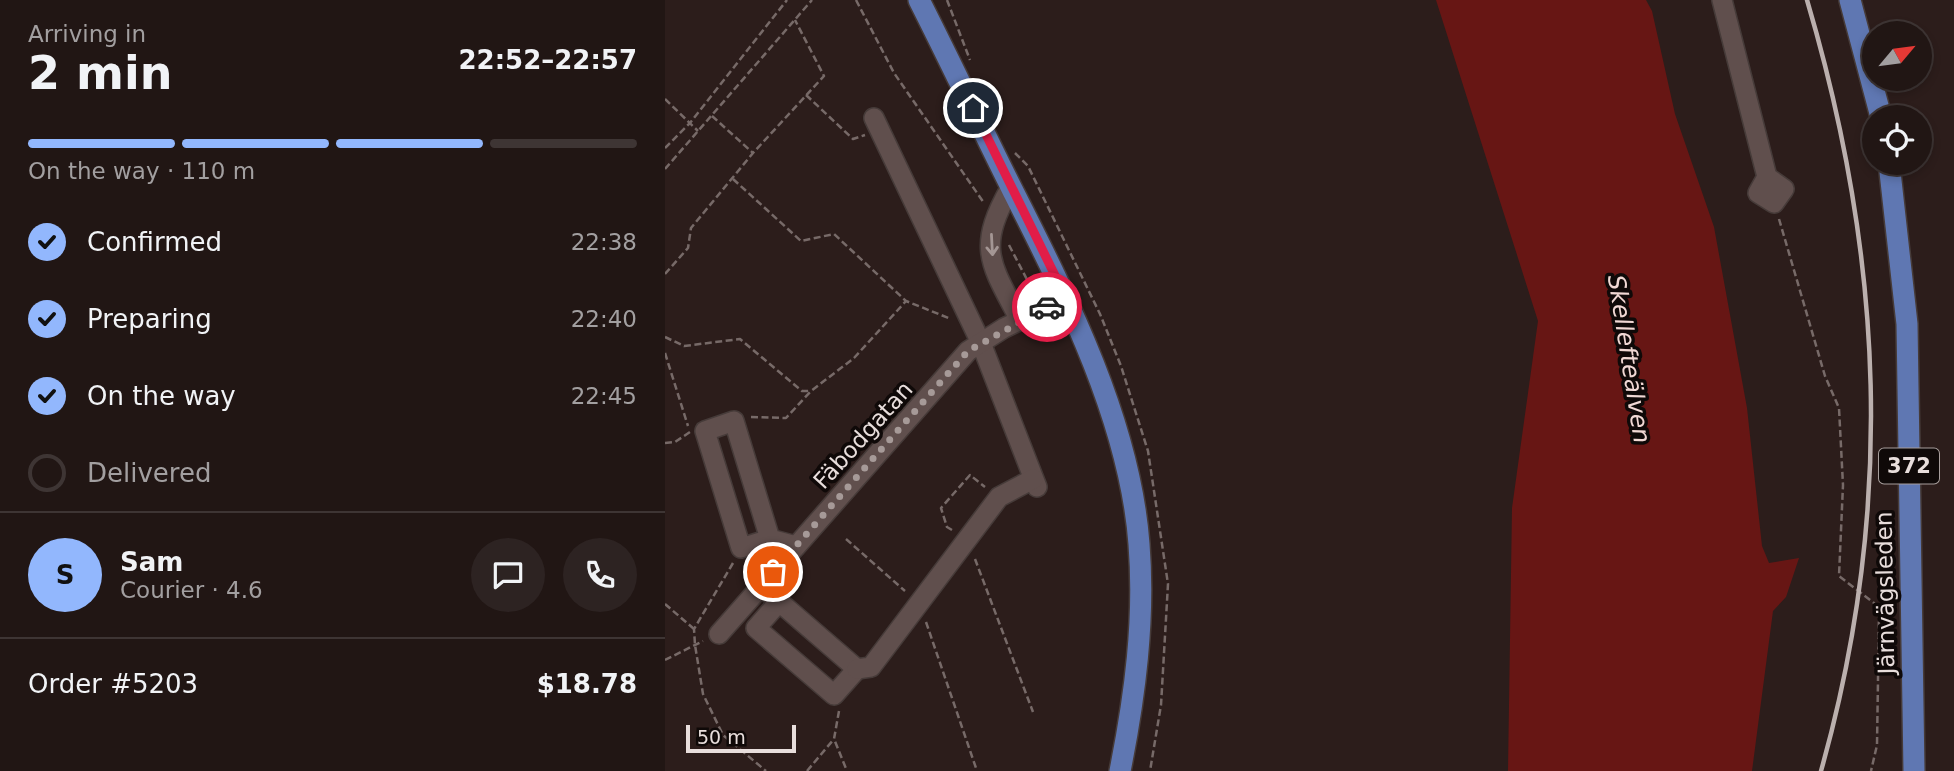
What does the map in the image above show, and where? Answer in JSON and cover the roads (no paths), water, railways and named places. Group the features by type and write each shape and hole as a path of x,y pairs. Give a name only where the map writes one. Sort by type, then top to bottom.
{"main road":[{"path":"919,0 1066,298 1114,422 1139,543 1140,617 1135,697 1120,771"},
{"path":"1850,0 1878,105"},
{"name":"Järnvägsleden","path":"1890,175 1907,324 1914,771"}],"street":[{"path":"1722,0 1767,177 1784,189 1774,203"},
{"path":"779,602 756,628 834,695 856,669 871,667 968,542 999,497 1035,483 981,343 877,124"},
{"path":"1011,187 994,218 990,238 994,273 1020,320"},
{"name":"Fäbodgatan","path":"719,634 968,351 1020,320 1066,298"},
{"path":"770,539 734,421 697,431 741,548 770,539 796,547"},
{"path":"761,586 856,669"}],"water":[{"name":"Skellefteälven","path":"1436,0 1646,0 1652,11 1675,114 1714,227 1747,408 1762,546 1769,563 1799,558 1786,597 1773,611 1752,771 1508,771 1512,508 1538,321"}],"railway":[{"path":"1807,0 1833,97 1852,193 1865,289 1871,385 1869,480 1861,577 1845,673 1821,771"}]}
